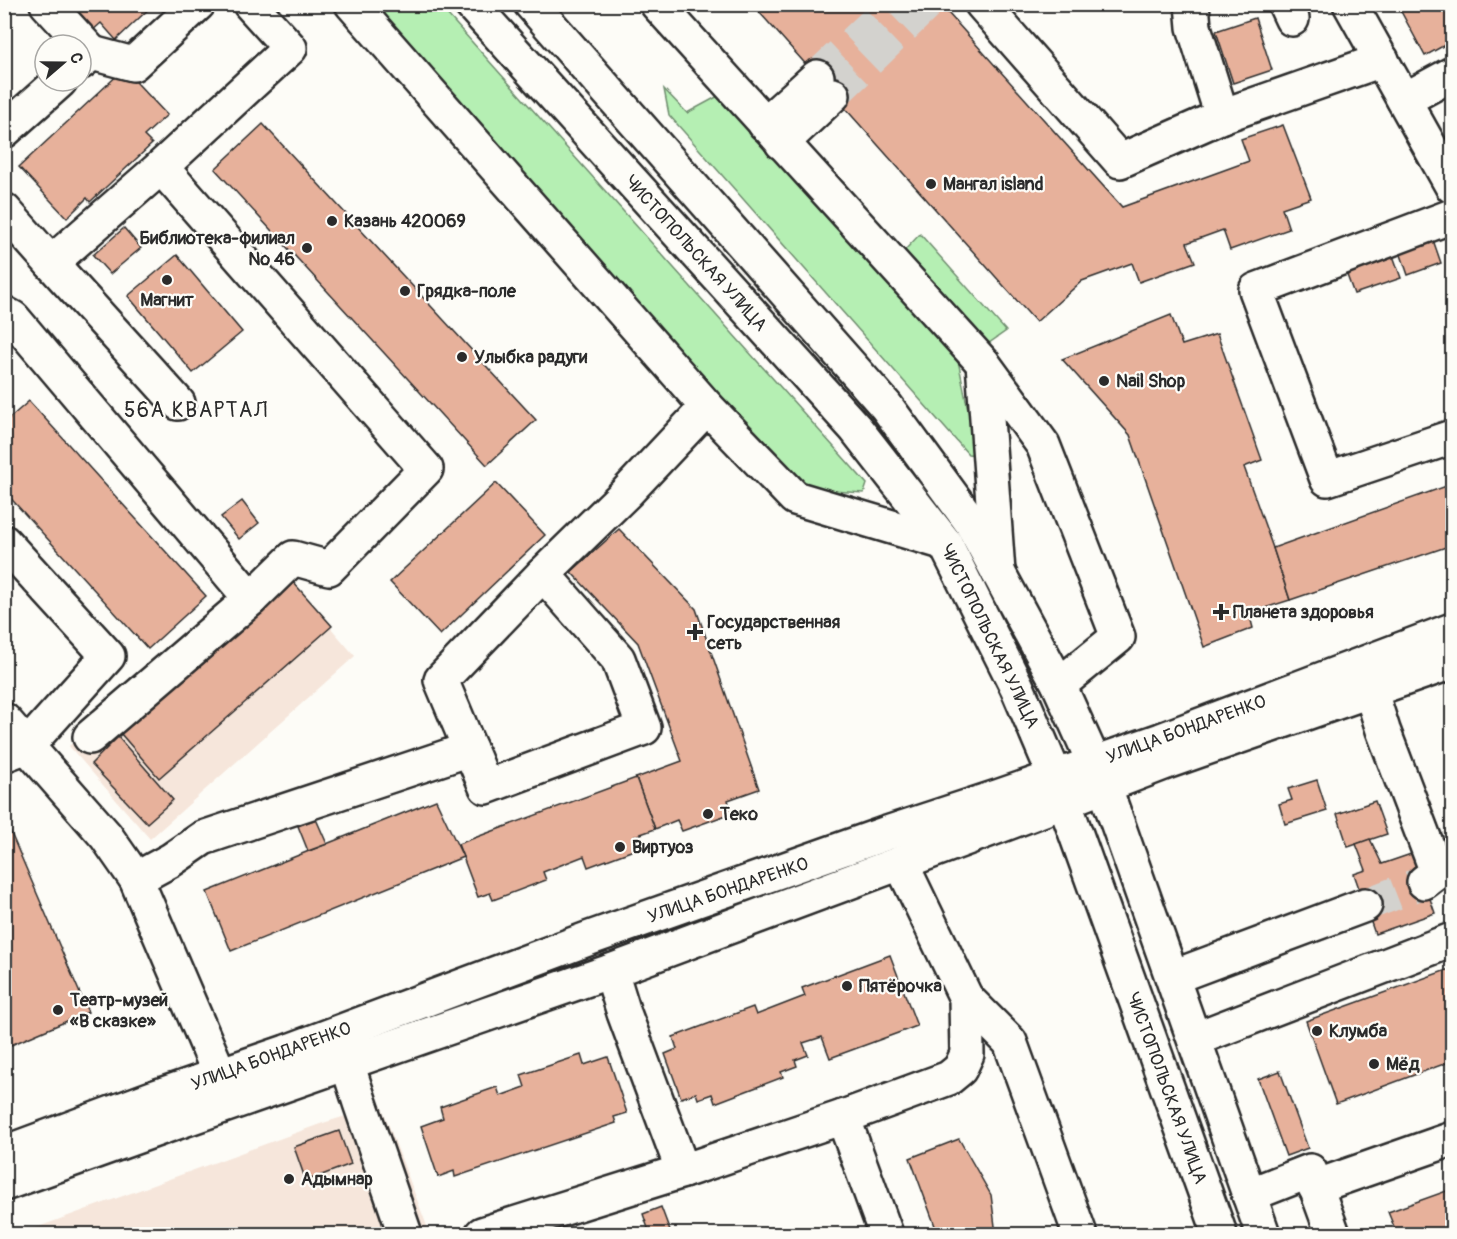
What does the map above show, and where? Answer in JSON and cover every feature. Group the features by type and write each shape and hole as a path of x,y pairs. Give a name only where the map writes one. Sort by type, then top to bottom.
{"street":[{"path":"47,4 68,33"},
{"path":"93,59 133,63 198,4"},
{"path":"51,263 290,48 250,4"},
{"path":"352,4 707,407 795,498 945,543"},
{"name":"ЧИСТОПОЛЬСКАЯ УЛИЦА","path":"471,4 856,429 945,543 1017,687 1060,788 1220,1234"},
{"name":"ЧИСТОПОЛЬСКАЯ УЛИЦА","path":"531,4 886,406 971,522 1059,685 1099,774 1263,1234"},
{"path":"657,4 983,363 1043,445 1118,638 1059,685"},
{"path":"982,4 1120,161 1222,116 1382,60"},
{"path":"1192,4 1194,27 1222,116"},
{"path":"1350,4 1452,186"},
{"path":"1404,100 1452,74"},
{"path":"774,134 825,86"},
{"path":"4,130 46,93"},
{"path":"90,737 251,599 293,558 329,568 426,469 160,167"},
{"path":"4,210 178,403"},
{"path":"1452,216 1256,290 1327,479 1452,437"},
{"path":"4,313 13,318 251,599"},
{"path":"983,363 998,572"},
{"path":"543,574 618,659 644,728 486,787 441,680 543,574 627,492 707,407"},
{"path":"4,542 108,656 16,750"},
{"name":"УЛИЦА БОНДАРЕНКО","path":"1099,774 1161,740 1452,630"},
{"name":"УЛИЦА БОНДАРЕНКО","path":"4,1154 155,1097 227,1088 347,1063 611,971 901,863 1060,788 1099,774 1180,757 1452,662"},
{"path":"1370,689 1383,730 1437,872 1424,882"},
{"path":"4,720 16,750 106,836 136,879 227,1088"},
{"path":"136,879 171,860 202,838 470,749"},
{"name":"УЛИЦА БОНДАРЕНКО","path":"4,1184 227,1088 364,1023 590,938 887,833 1000,796 1060,788"},
{"path":"901,863 966,999 1010,1042 1080,1234"},
{"path":"1173,977 1365,905"},
{"path":"1195,1039 1452,940"},
{"path":"611,971 624,1013 683,1171"},
{"path":"482,1234 683,1171 843,1117 949,1078 960,1069 967,1054 966,999"},
{"path":"364,1023 347,1063 405,1234"},
{"path":"843,1117 886,1234"},
{"path":"1315,1186 1452,1139"},
{"path":"1249,1195 1310,1171 1334,1234"}],"shaded area":[{"path":"274,562 355,656 150,839 69,746"},
{"name":"Адымнар","path":"381,1105 430,1234 19,1234 320,1124"}],"green space":[{"path":"363,5 439,5 867,484 864,493 816,490 783,476"},
{"path":"664,89 687,113 722,94 949,343 959,365 977,455 968,454 669,115"},
{"path":"920,234 1006,331 982,348 960,314 904,251"}],"building":[{"path":"68,4 154,4 116,40 101,23 92,31"},
{"path":"752,4 940,4 1122,207 1249,161 1241,139 1283,125 1311,198 1282,208 1289,229 1230,250 1223,230 1187,243 1195,262 1139,282 1132,263 1082,281 1036,322"},
{"path":"1397,4 1452,4 1452,41 1425,56"},
{"path":"1255,18 1272,70 1233,83 1216,31"},
{"path":"124,69 167,115 144,136 152,144 90,202 87,198 67,218 19,167"},
{"path":"263,124 536,420 487,465 215,169"},
{"path":"124,228 141,248 110,274 93,255"},
{"path":"1432,237 1441,263 1408,275 1399,249"},
{"path":"1391,250 1401,278 1354,294 1344,267"},
{"path":"177,255 242,332 193,373 128,296"},
{"path":"1171,315 1182,345 1217,334 1262,460 1244,467 1290,600 1249,613 1253,628 1204,647 1130,435 1062,359"},
{"path":"29,401 206,596 148,649 4,491 4,423"},
{"path":"496,483 545,535 440,635 390,582"},
{"path":"1452,484 1452,545 1290,600 1273,548"},
{"path":"242,501 259,523 239,539 221,517"},
{"path":"619,529 696,609 759,789 728,800 732,813 682,831 677,820 655,829 636,778 682,761 638,643 571,572"},
{"path":"293,582 332,626 159,778 121,734"},
{"path":"118,737 173,800 147,823 91,764"},
{"path":"636,778 655,829 635,836 639,848 588,867 584,856 543,872 546,880 493,900 490,893 478,897 458,844"},
{"path":"1317,780 1327,811 1285,824 1279,804 1292,800 1288,789"},
{"path":"436,800 463,857 231,951 207,892"},
{"path":"1375,801 1387,834 1348,847 1337,814"},
{"path":"4,817 88,1012 4,1048"},
{"path":"316,819 327,844 308,851 298,826"},
{"path":"1370,839 1382,864 1414,853 1435,913 1375,934 1354,874 1366,870 1356,844"},
{"path":"890,955 917,1026 830,1058 822,1037 803,1043 808,1055 795,1060 797,1066 781,1072 783,1077 715,1103 712,1094 698,1099 696,1093 681,1098 665,1054 677,1049 673,1037 753,1007 756,1015 805,996 802,988"},
{"path":"1452,968 1452,1061 1336,1104 1306,1021"},
{"path":"581,1055 584,1065 608,1057 627,1113 614,1117 616,1123 455,1177 454,1171 438,1177 421,1126 443,1118 440,1107 497,1087 500,1096 525,1087 521,1075"},
{"path":"1280,1071 1308,1148 1286,1156 1258,1079"},
{"path":"339,1131 351,1164 306,1181 294,1147"},
{"path":"959,1139 991,1195 996,1234 938,1234 910,1158"},
{"path":"1452,1189 1452,1234 1397,1234 1388,1212"},
{"path":"661,1207 670,1231 650,1234 643,1214"}],"tunnel":[{"path":"817,77 894,4"},
{"path":"833,95 927,4"},
{"path":"1365,905 1424,882"}],"place":[{"name":"Мангал island","path":"931,184"},
{"name":"Казань 420069","path":"332,221"},
{"name":"Библиотека-филиал № 46","path":"307,248"},
{"name":"Магнит","path":"167,280"},
{"name":"Грядка-поле","path":"405,291"},
{"name":"Улыбка радуги","path":"462,357"},
{"name":"Nail Shop","path":"1104,381"},
{"name":"Планета здоровья","path":"1221,612"},
{"name":"Государственная сеть","path":"695,632"},
{"name":"Теко","path":"708,814"},
{"name":"Виртуоз","path":"620,847"},
{"name":"Пятёрочка","path":"847,986"},
{"name":"Театр-музей «В сказке»","path":"58,1010"},
{"name":"Клумба","path":"1317,1031"},
{"name":"Мёд","path":"1374,1064"},
{"name":"Адымнар","path":"289,1179"}],"district":[{"name":"56А КВАРТАЛ","path":"196,410"}]}
